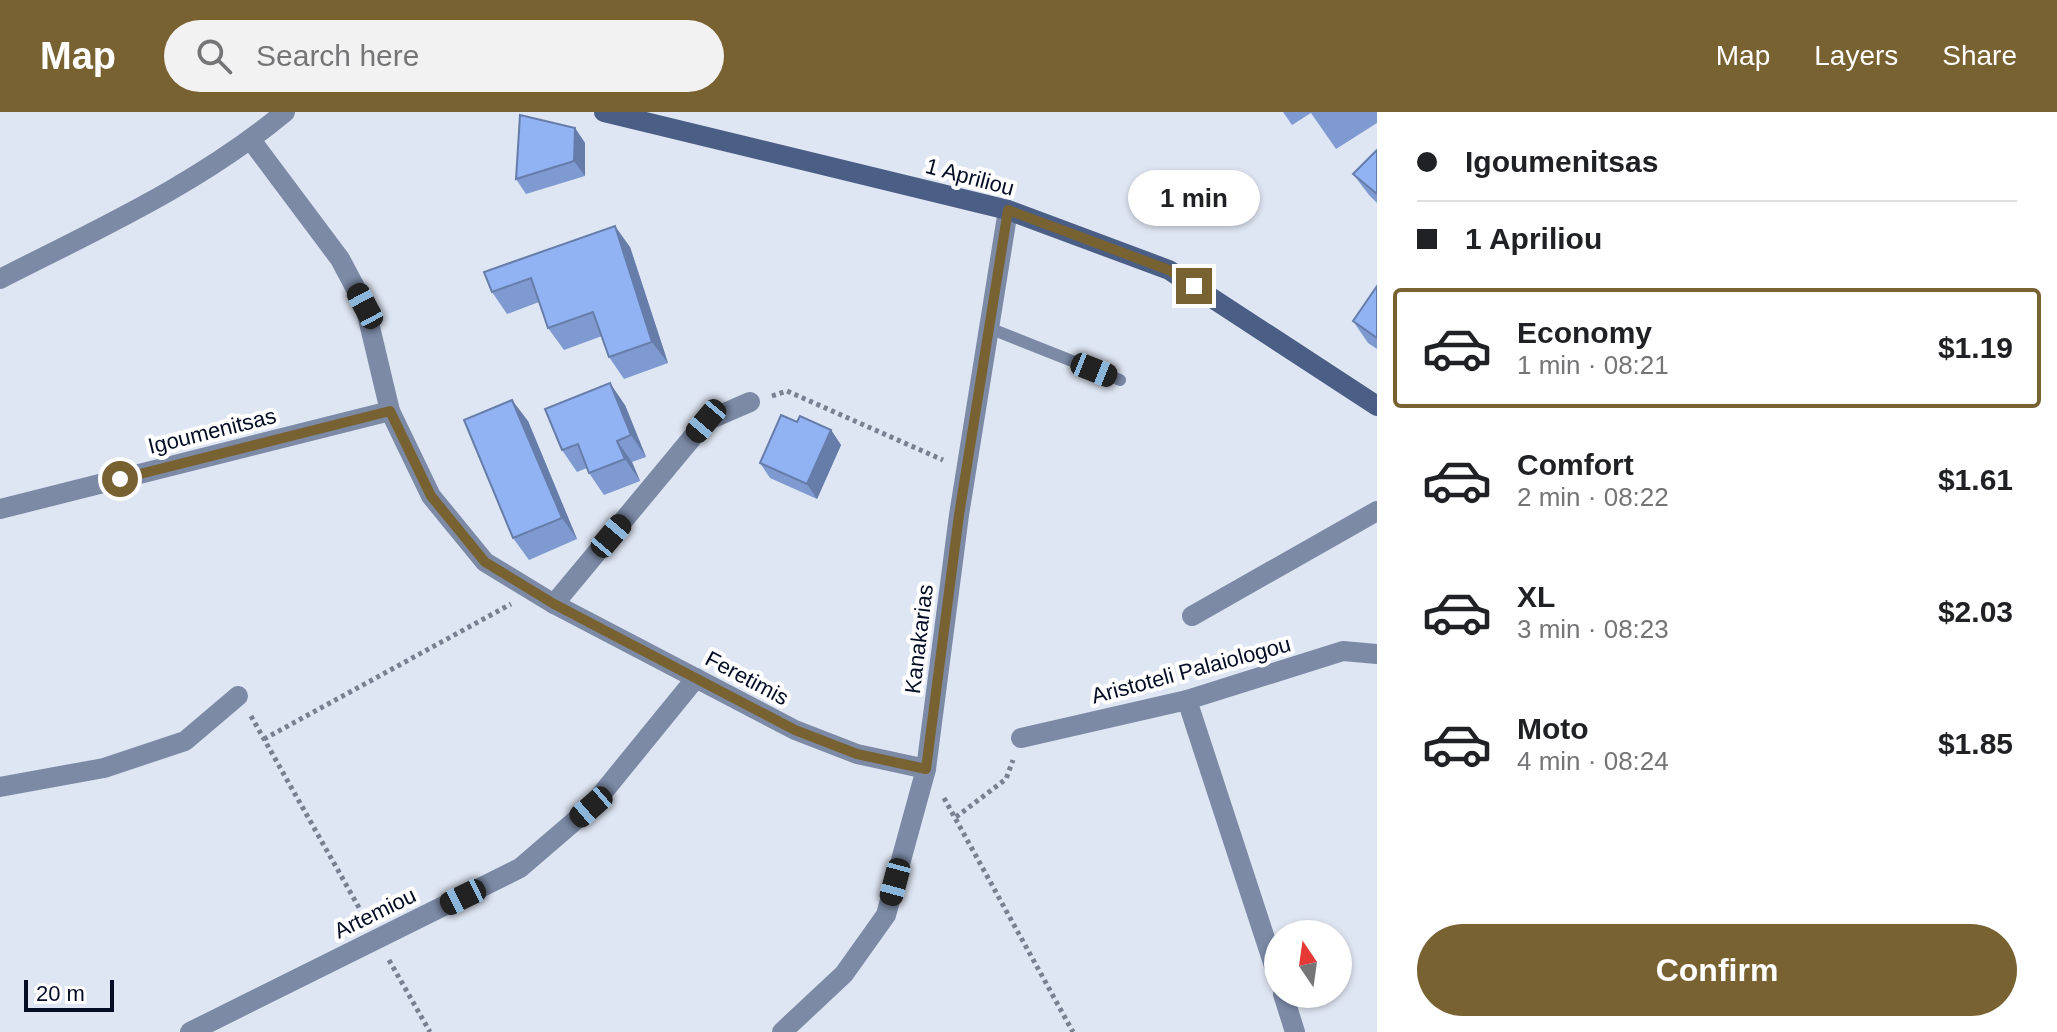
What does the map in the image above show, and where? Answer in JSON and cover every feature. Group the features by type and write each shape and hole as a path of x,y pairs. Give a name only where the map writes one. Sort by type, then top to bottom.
{"main road":[{"name":"1 Apriliou","path":"604,112 1008,210 1169,270 1377,406"}],"street":[{"path":"0,279 156,199 251,140 285,112"},
{"name":"Feretimis","path":"251,140 340,259 365,306 390,411 431,496 485,562 554,604 795,730 857,754 926,769"},
{"name":"Kanakarias","path":"782,1032 844,974 886,915 926,769 966,470 1008,210"},
{"path":"554,604 706,421 750,402"},
{"name":"Igoumenitsas","path":"0,509 390,411"},
{"path":"1192,616 1377,511"},
{"name":"Aristoteli Palaiologou","path":"1021,738 1187,700 1343,651 1376,652"},
{"name":"Artemiou","path":"190,1032 520,868 591,807 696,678"},
{"path":"0,787 104,768 185,741 238,696"},
{"path":"1187,700 1264,935"},
{"path":"1287,1008 1295,1032"}],"lane":[{"path":"989,328 1120,380"}],"path":[{"path":"750,402 787,391 966,470"},
{"path":"264,739 533,592"},
{"path":"238,696 430,1032"},
{"path":"956,817 1006,779 1021,738"},
{"path":"926,769 956,817 1073,1032"}],"building":[{"path":"520,115 575,128 574,161 516,179"},
{"path":"1377,150 1377,194 1353,174"},
{"path":"615,226 652,342 609,357 593,312 548,328 531,278 492,292 484,272"},
{"path":"1377,286 1377,338 1353,321"},
{"path":"610,383 631,435 617,441 625,459 589,473 578,444 562,450 545,409"},
{"path":"512,400 562,518 513,538 464,420"},
{"path":"781,415 797,422 800,416 831,430 807,484 760,463"}],"route":[{"path":"120,479 390,411 431,496 485,562 554,604 795,730 857,754 926,769 959,515 1008,210 1169,270 1194,286"}]}
